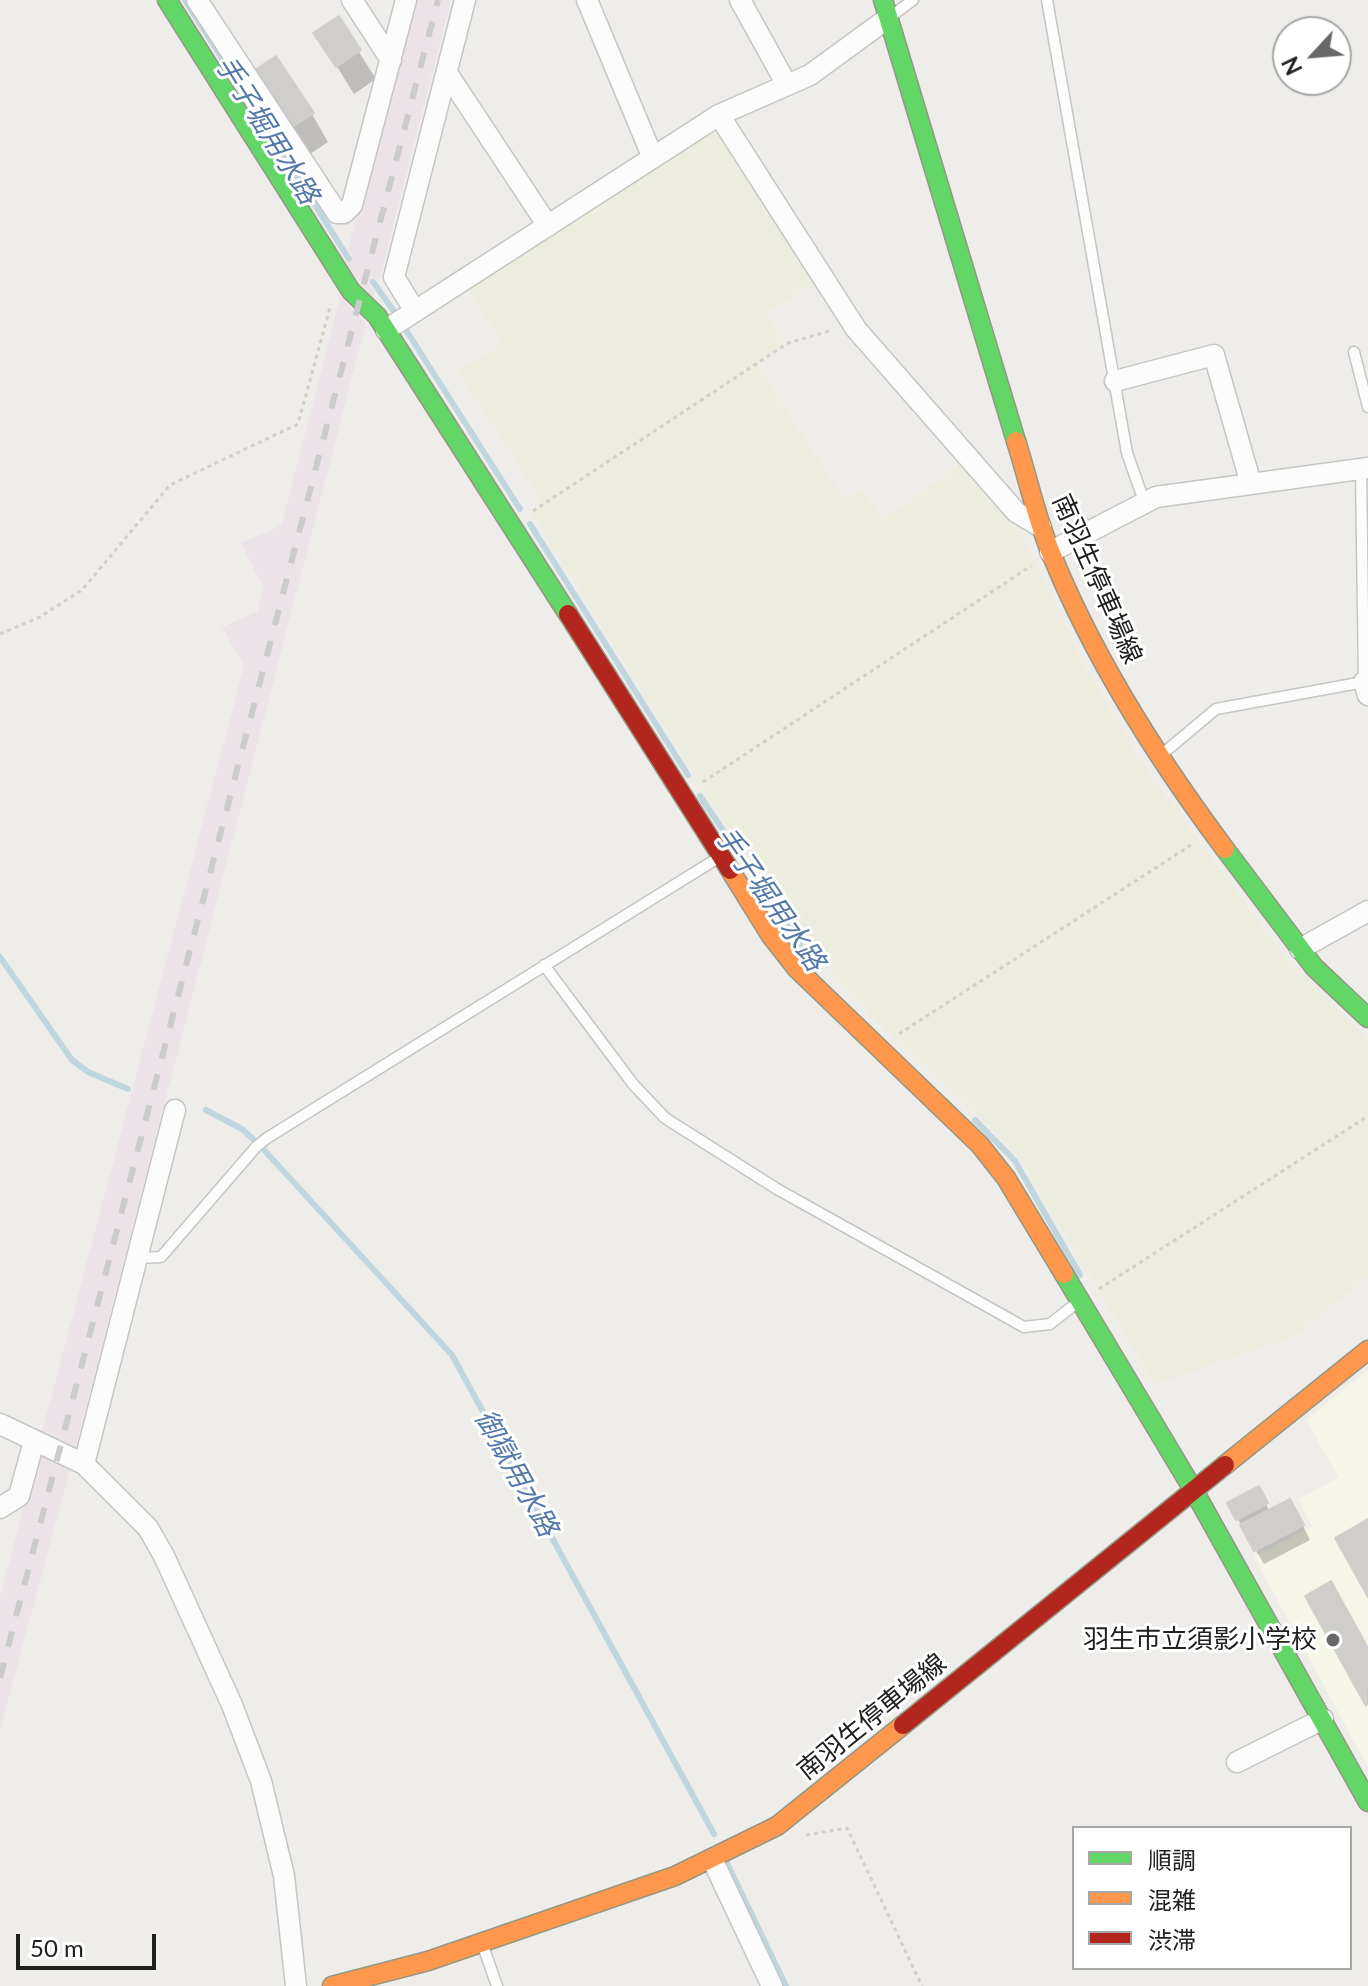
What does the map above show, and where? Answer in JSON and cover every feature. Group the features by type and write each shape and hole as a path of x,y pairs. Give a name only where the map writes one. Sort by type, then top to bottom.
{"main road":[{"path":"167,0 351,291 377,316 513,524 682,796 791,964 990,1155 1194,1491 1368,1802"},
{"name":"南羽生停車場線","path":"885,9 1050,552 1115,684 1159,757 1210,831 1300,949 1368,1018"},
{"name":"南羽生停車場線","path":"332,1986 428,1961 632,1891 712,1859 777,1826 1368,1350"}],"street":[{"path":"197,0 337,213 344,213 352,205 406,0"},
{"path":"352,0 391,60"},
{"path":"415,311 394,277 465,0"},
{"path":"587,0 653,158"},
{"path":"740,0 787,85"},
{"path":"386,330 719,115 810,75 885,9"},
{"path":"447,73 548,226"},
{"path":"719,115 849,319 1016,512 1041,527"},
{"path":"1115,381 1214,355 1251,484"},
{"path":"1050,552 1144,501 1364,469"},
{"path":"1300,949 1368,911"},
{"path":"84,1464 175,1110"},
{"path":"0,1424 84,1464 148,1528 232,1705 274,1824 296,1986"},
{"path":"0,1508 19,1496 34,1441"},
{"path":"1237,1762 1323,1719"},
{"path":"712,1859 772,1986"}],"lane":[{"path":"885,9 913,0"},
{"path":"1047,0 1127,453 1144,501"},
{"path":"1354,352 1368,407"},
{"path":"1159,757 1216,709 1366,689 1364,469"},
{"path":"138,1258 161,1257 267,1138 720,856"},
{"path":"544,965 633,1084 665,1118 777,1189 1024,1327 1050,1324 1079,1301"},
{"path":"481,1941 497,1986"}],"path":[{"path":"0,634 40,617 82,590 170,485 298,424 332,303"},
{"path":"513,524 788,343 826,334 849,319"},
{"path":"682,796 1050,552"},
{"path":"879,1051 892,1039 1210,831"},
{"path":"1079,1301 1368,1116"},
{"path":"777,1826 796,1838 847,1828 922,1986"}],"shaded area":[{"path":"414,0 451,0 379,281 372,277 369,285 375,292 373,298 345,263 350,263 352,256 348,249"},
{"path":"718,127 816,281 766,313 785,345 756,364 844,499 862,490 882,520 962,464 1023,538 1084,665 1147,772 1286,957 1368,1040 1368,1276 1294,1337 1155,1384 1014,1149 896,1039 834,976 795,928 704,790 531,512 543,503 458,372 502,343 467,286"},
{"path":"340,297 366,323 75,1450 41,1436 244,666 222,627 257,612 264,589 241,543 280,526 283,520"},
{"name":"羽生市立須影小学校","path":"1368,1370 1368,1767 1254,1557 1312,1526 1298,1499 1339,1478 1306,1420"},
{"path":"38,1452 71,1466 0,1730 0,1597"}],"building":[{"path":"339,16 361,50 336,67 313,33"},
{"path":"276,56 314,113 292,127 255,70"},
{"path":"1259,1486 1268,1503 1236,1520 1227,1503"},
{"path":"1290,1499 1304,1525 1254,1551 1240,1525"},
{"path":"1368,1519 1368,1597 1335,1538"},
{"path":"1331,1581 1368,1648 1366,1706 1305,1596"}],"waterway":[{"name":"手子堀用水路","path":"185,0 349,259"},
{"name":"手子堀用水路","path":"373,282 396,314"},
{"name":"手子堀用水路","path":"406,330 520,509"},
{"name":"手子堀用水路","path":"530,524 688,775"},
{"name":"手子堀用水路","path":"700,796 817,970"},
{"name":"御獄用水路","path":"0,957 72,1060 88,1072 128,1089"},
{"name":"御獄用水路","path":"206,1110 242,1129 253,1139"},
{"name":"手子堀用水路","path":"975,1120 1015,1161 1080,1275"},
{"name":"御獄用水路","path":"265,1151 452,1355 714,1834"},
{"name":"御獄用水路","path":"727,1863 786,1986"}],"railway":[{"path":"0,1678 438,0"}],"traffic: fast":[{"path":"167,0 351,291 377,316 568,614"},
{"path":"883,0 1016,441"},
{"path":"1225,849 1314,967 1368,1018"},
{"path":"1064,1274 1194,1491 1368,1802"}],"traffic: slow":[{"path":"1016,441 1046,540 1087,631 1151,743 1225,849"},
{"path":"730,870 771,936 797,969 980,1145 1006,1178 1064,1274"},
{"path":"1225,1465 1368,1350"},
{"path":"332,1986 428,1961 675,1876 777,1826 903,1725"}],"traffic: jam":[{"path":"568,614 730,870"},
{"path":"903,1725 1225,1465"}],"place":[{"name":"羽生市立須影小学校","path":"1333,1640"}]}
